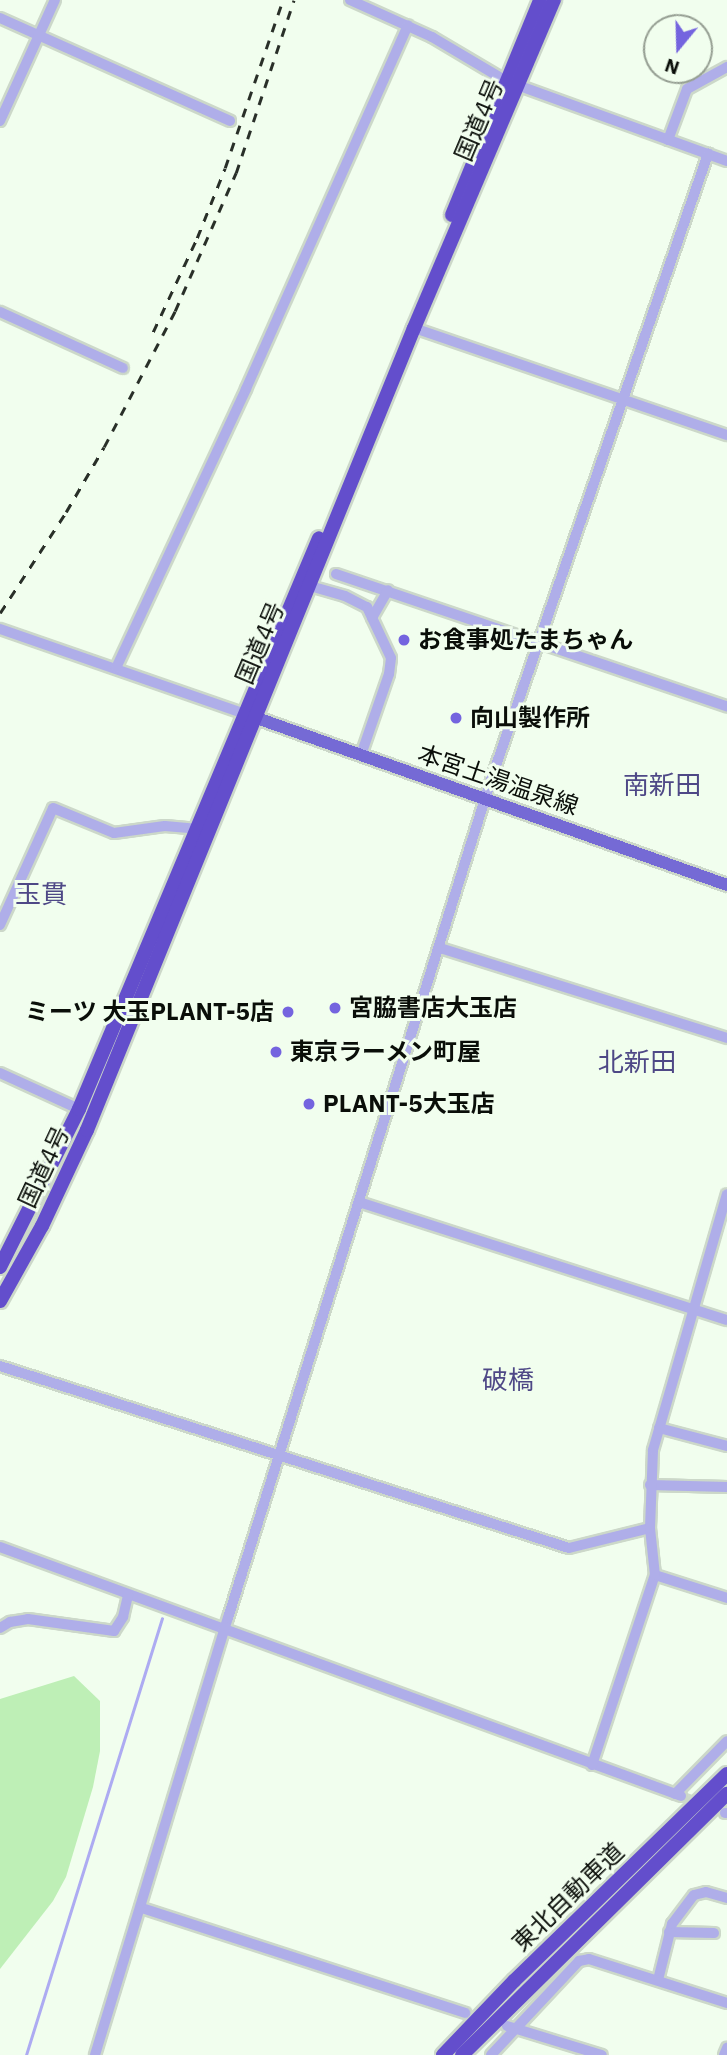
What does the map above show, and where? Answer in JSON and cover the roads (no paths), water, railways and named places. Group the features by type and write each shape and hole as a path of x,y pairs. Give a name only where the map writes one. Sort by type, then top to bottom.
{"highway":[{"name":"国道4号","path":"0,1267 79,1110 248,715 310,586 512,83 540,0"},
{"name":"国道4号","path":"0,1301 42,1226 87,1130 248,715 403,338 512,83 554,0"},
{"name":"東北自動車道","path":"443,2055 514,1981 727,1774"},
{"name":"東北自動車道","path":"463,2055 727,1794"}],"main road":[{"name":"本宮土湯温泉線","path":"248,715 727,885"}],"street":[{"path":"0,121 55,0"},
{"path":"350,0 408,25 512,83 727,161"},
{"path":"0,18 230,121"},
{"path":"116,668 246,389 408,25"},
{"path":"668,140 687,89 727,67"},
{"path":"95,2055 279,1455 486,798 708,154"},
{"path":"0,312 123,368"},
{"path":"414,328 727,435"},
{"path":"336,574 727,706"},
{"path":"310,586 360,602 373,618 391,658 391,666 361,755"},
{"path":"373,618 388,590"},
{"path":"0,629 248,715"},
{"path":"0,925 53,808 114,833 164,826 198,829"},
{"path":"440,948 727,1038"},
{"path":"0,1073 79,1110"},
{"path":"592,1765 655,1575 650,1528 650,1485 659,1428 727,1195"},
{"path":"359,1202 727,1320"},
{"path":"0,1366 569,1548 650,1528"},
{"path":"659,1428 727,1446"},
{"path":"650,1485 727,1487"},
{"path":"0,1547 678,1795 727,1741"},
{"path":"655,1575 727,1598"},
{"path":"0,1628 10,1622 39,1619 114,1630 123,1617 128,1595"},
{"path":"658,1980 669,1932 694,1895 702,1892 727,1898"},
{"path":"142,1908 466,2012"},
{"path":"669,1932 714,1933"},
{"path":"491,2055 512,2028 579,1961 589,1959 727,2003"},
{"path":"512,2028 602,2055"},
{"path":"724,2055 727,2048"}],"waterway":[{"path":"26,2055 162,1619"}],"tunnel":[{"path":"681,1796 718,1810"}],"railway":[{"path":"153,332 197,238 225,168 283,0"},
{"path":"0,613 66,512 104,447 175,311 236,173 294,0"}],"place":[{"name":"お食事処たまちゃん","path":"404,640"},
{"name":"向山製作所","path":"456,718"},
{"name":"宮脇書店大玉店","path":"335,1008"},
{"name":"ミーツ 大玉PLANT-5店","path":"288,1012"},
{"name":"東京ラーメン町屋","path":"276,1052"},
{"name":"PLANT-5大玉店","path":"309,1104"}],"district":[{"name":"南新田","path":"662,785"},
{"name":"玉貫","path":"41,894"},
{"name":"北新田","path":"637,1062"},
{"name":"破橋","path":"508,1380"}]}
